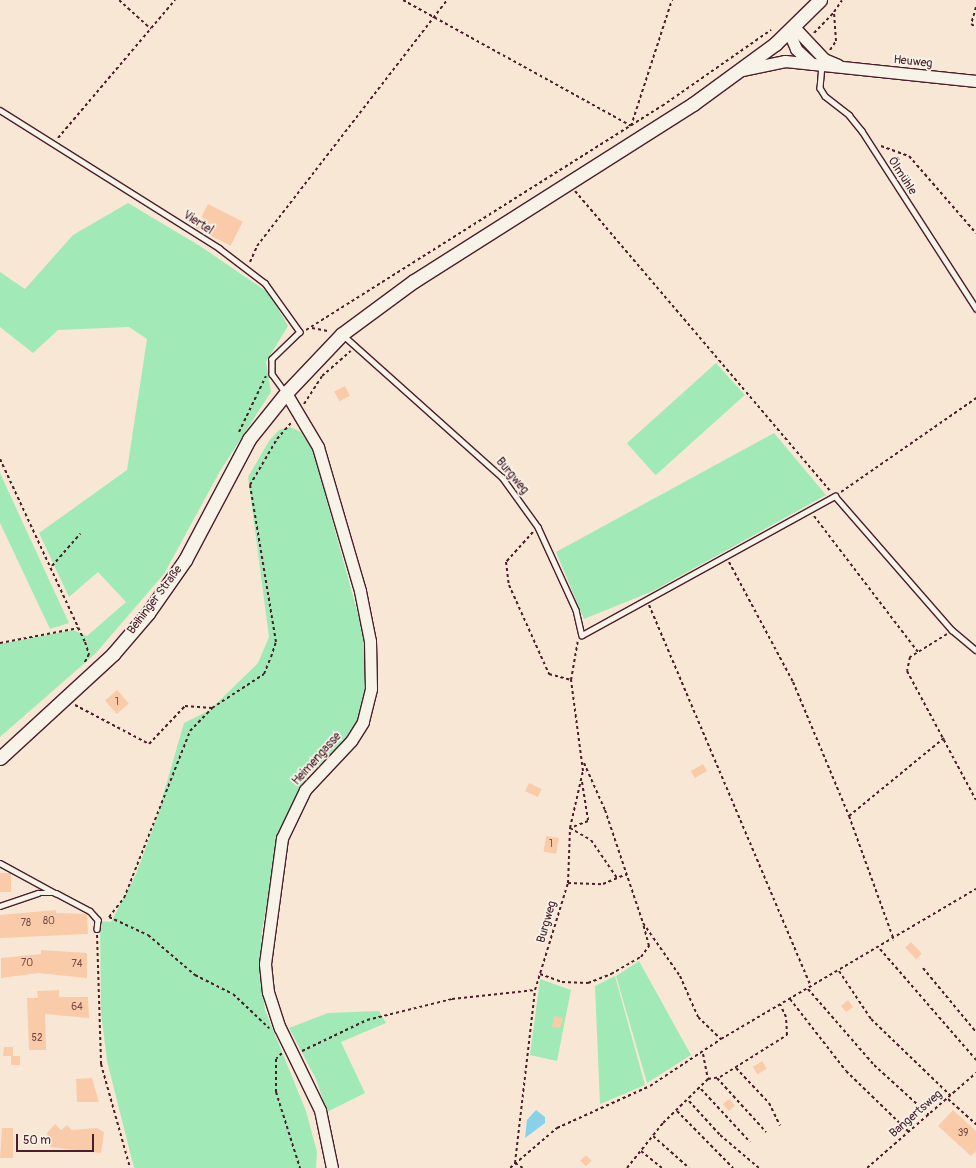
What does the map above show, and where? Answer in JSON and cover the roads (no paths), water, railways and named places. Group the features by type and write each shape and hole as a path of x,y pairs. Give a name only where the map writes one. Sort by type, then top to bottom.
{"main road":[{"name":"Beihinger Straße","path":"0,758 113,654 152,608 185,560 249,439 286,393 342,334 414,281 570,183 742,70 794,27 820,0"}],"street":[{"path":"794,27 791,37 796,49 819,64"},
{"path":"742,70 779,61 819,64"},
{"name":"Heuweg","path":"819,64 976,81"},
{"name":"Heimengasse","path":"286,393 300,411 320,453 360,591 372,673 368,712 360,727 305,790 288,824 279,855 265,964 270,1001 291,1050 320,1110 332,1168"}],"lane":[{"name":"Ölmühle","path":"819,64 820,88 849,115 976,308"},
{"name":"Viertel","path":"0,110 248,269 278,298 300,332 282,347 270,368 286,393"},
{"name":"Burgweg","path":"342,334 354,348 470,446 502,477 538,527 576,610 582,636 726,558 808,508 835,496 952,630 976,650"},
{"path":"0,863 56,893 71,899 98,920 97,930"},
{"path":"0,906 38,893 56,893"}],"water":[{"path":"536,1110 545,1117 545,1123 525,1138 527,1120"}]}
